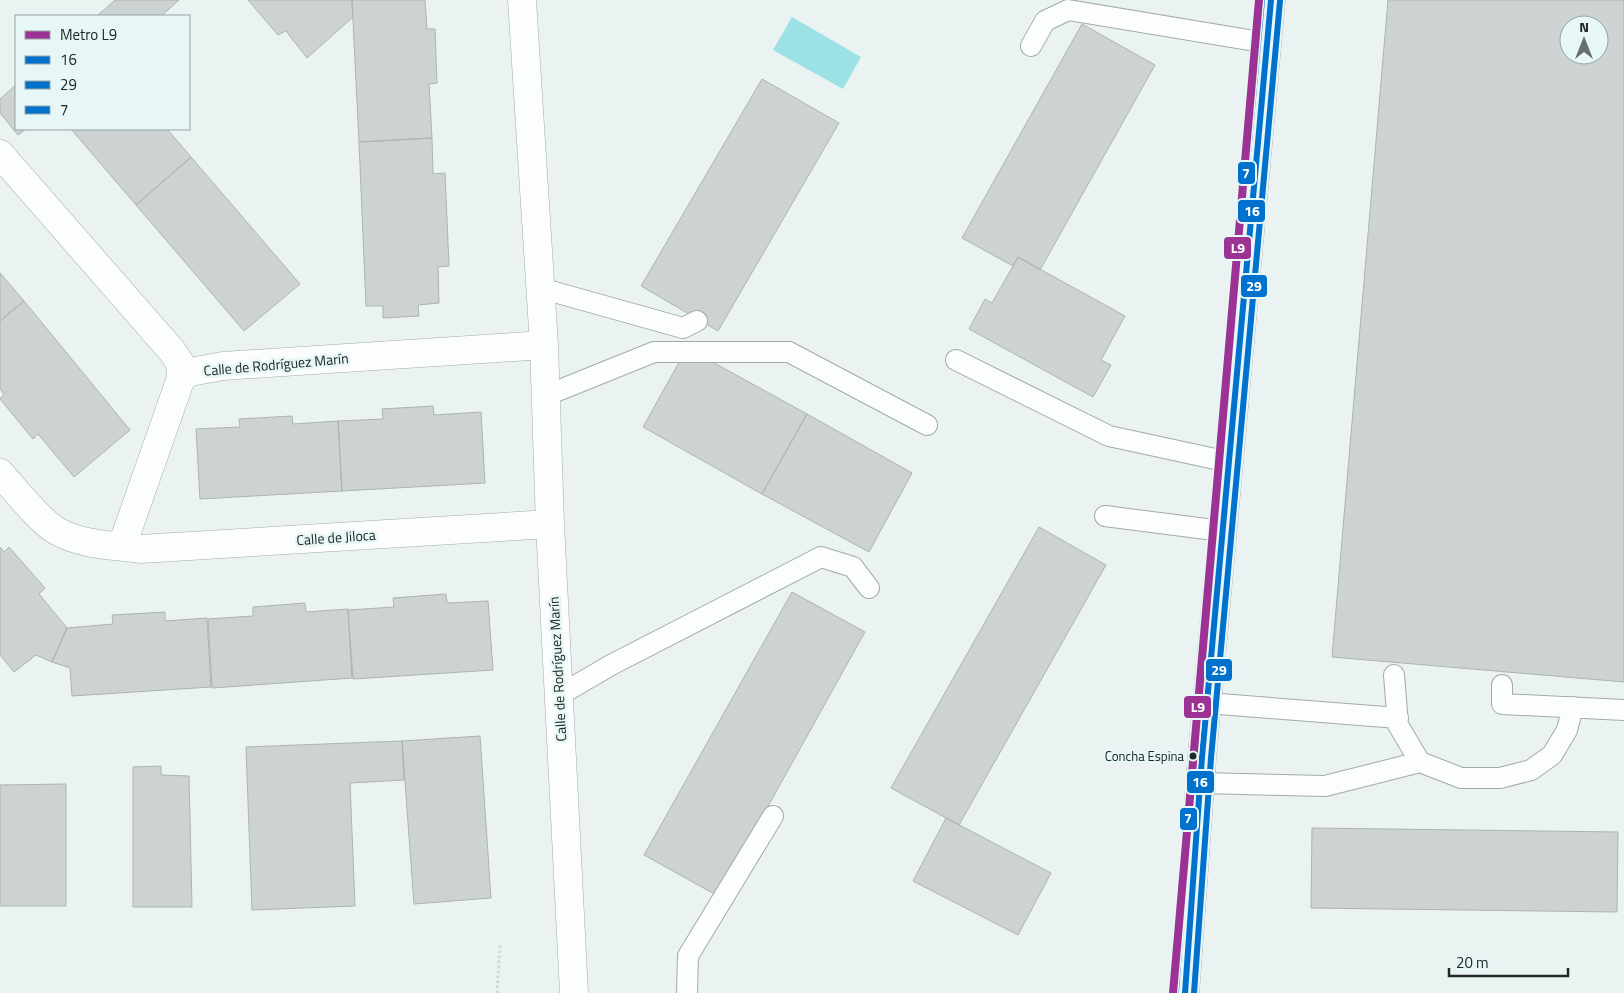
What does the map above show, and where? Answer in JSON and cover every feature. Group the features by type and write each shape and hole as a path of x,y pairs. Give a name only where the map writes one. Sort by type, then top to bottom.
{"street":[{"name":"Calle de Rodríguez Marín","path":"522,0 544,345 550,524 574,993"},
{"path":"1185,993 1207,703 1271,0"},
{"path":"0,154 172,350 180,363 181,378 122,546"},
{"name":"Calle de Rodríguez Marín","path":"181,378 190,372 223,366 544,345"},
{"name":"Calle de Jiloca","path":"0,473 55,530 69,537 88,542 140,549 550,524"}],"lane":[{"path":"1031,46 1045,21 1068,10 1267,43"},
{"path":"540,288 683,328 697,321"},
{"path":"545,396 654,352 788,352 927,425"},
{"path":"956,360 1109,436 1229,462"},
{"path":"1105,516 1222,531"},
{"path":"558,696 611,664 821,557 853,567 869,588"},
{"path":"1394,675 1398,725 1420,762"},
{"path":"1502,685 1502,704 1624,710"},
{"path":"1207,703 1398,718"},
{"path":"1200,784 1325,786 1420,762 1461,778 1500,778 1531,770 1552,754 1567,730 1573,707"},
{"path":"687,993 688,956 773,816"}],"path":[{"path":"497,993 500,945"}],"water":[{"path":"792,17 861,57 843,89 773,50"}],"building":[{"path":"115,0 179,0 162,15 98,15"},
{"path":"248,0 352,0 353,17 307,58 286,31 278,35"},
{"path":"352,0 425,0 427,29 435,29 437,83 429,84 432,138 359,142"},
{"path":"1388,0 1624,0 1624,682 1332,657"},
{"path":"1082,24 1155,65 1040,270 1018,257 1013,266 962,238"},
{"path":"762,79 839,123 718,331 641,286"},
{"path":"15,86 15,130 25,130 18,135 0,113 0,99"},
{"path":"72,130 168,130 191,157 136,205"},
{"path":"432,138 433,174 445,173 449,266 438,267 439,303 418,305 419,316 383,318 383,306 366,306 359,142"},
{"path":"191,157 300,284 244,331 136,205"},
{"path":"1018,257 1125,316 1101,360 1111,365 1093,397 969,329 985,299 992,303"},
{"path":"0,273 24,301 0,321"},
{"path":"24,301 130,430 74,477 38,434 33,439 0,399 4,394 0,389 0,321"},
{"path":"687,348 807,414 762,494 643,427"},
{"path":"433,406 434,415 481,412 485,483 342,491 338,421 383,419 382,409"},
{"path":"807,414 912,473 869,552 762,494"},
{"path":"292,416 293,424 338,421 342,491 200,499 196,429 240,427 239,419"},
{"path":"1039,527 1106,565 959,825 891,788"},
{"path":"0,547 4,552 9,547 45,588 39,594 67,628 52,662 36,655 14,672 0,655"},
{"path":"792,592 865,632 718,896 644,855"},
{"path":"446,594 447,603 488,601 493,670 353,679 348,610 394,607 393,598"},
{"path":"305,603 306,612 348,609 352,678 212,688 208,619 253,616 253,607"},
{"path":"165,612 165,621 207,618 211,687 72,696 70,668 52,662 67,628 113,624 112,615"},
{"path":"480,736 491,898 414,904 402,741"},
{"path":"402,741 404,780 350,783 355,906 252,910 246,747"},
{"path":"161,766 161,775 189,776 192,907 133,907 133,767"},
{"path":"66,784 66,906 0,906 0,785"},
{"path":"946,818 1051,873 1018,935 913,881"},
{"path":"1312,828 1618,832 1617,912 1311,908"}],"metro line":[{"name":"L9","path":"1173,993 1259,0"}],"transit line":[{"name":"7","path":"1176,992 1193,756 1262,0"},
{"name":"16","path":"1185,993 1202,757 1271,0"},
{"name":"29","path":"1194,993 1211,758 1280,1"}],"place":[{"name":"Concha Espina","path":"1193,756"}]}
